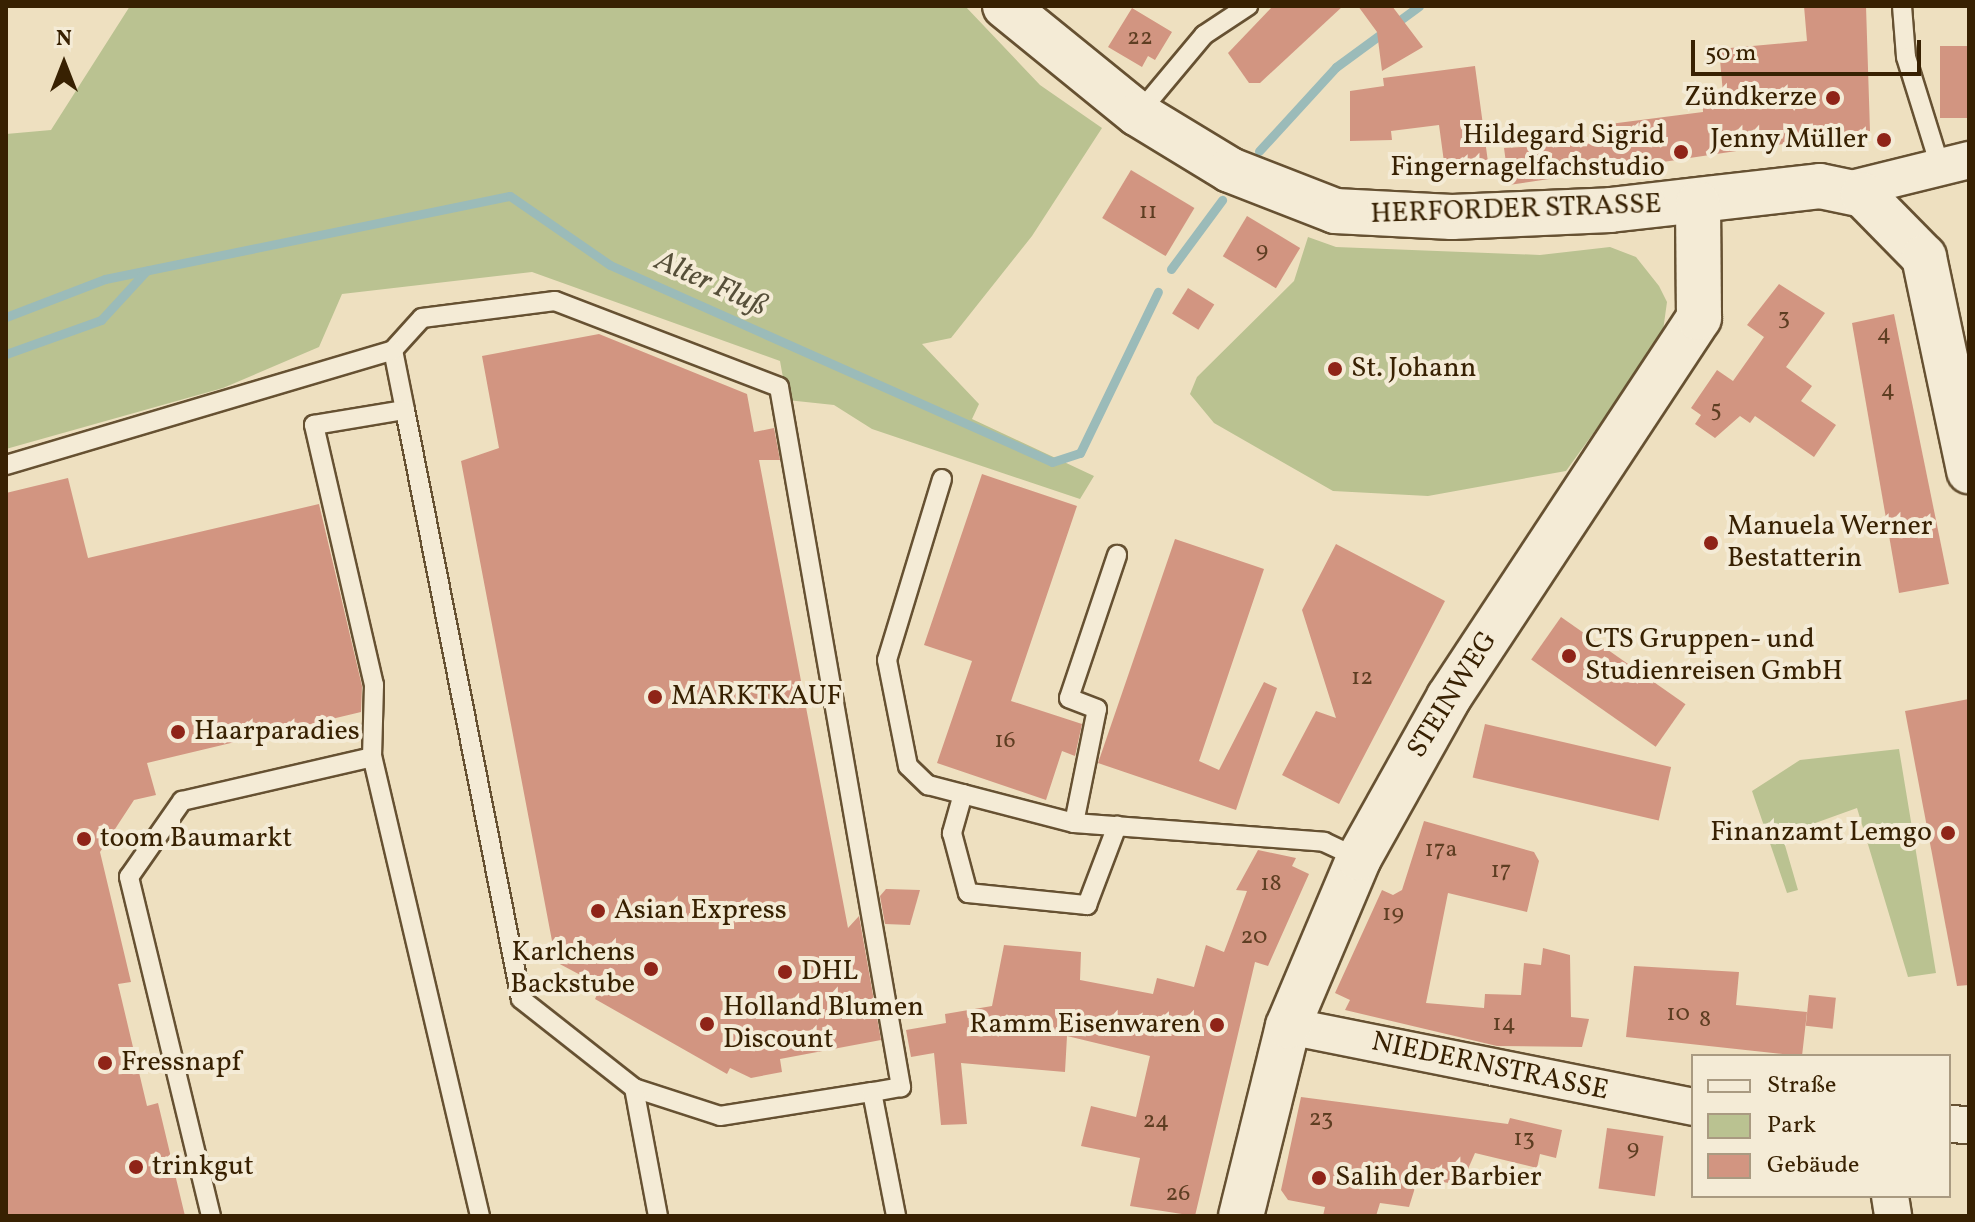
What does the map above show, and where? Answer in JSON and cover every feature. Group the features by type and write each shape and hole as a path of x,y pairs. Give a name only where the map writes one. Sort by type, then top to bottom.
{"street":[{"name":"HERFORDER STRASSE","path":"1005,6 1138,114 1230,170 1335,211 1452,217 1698,204 1820,186 1848,190"},
{"path":"1848,190 1954,163"},
{"path":"1848,190 1881,208 1924,257 1969,471"},
{"name":"STEINWEG","path":"1241,1216 1288,1026 1359,858 1449,697 1699,318 1698,204"},
{"name":"NIEDERNSTRASSE","path":"1288,1026 1691,1107"}],"lane":[{"path":"1138,114 1204,35 1248,6"},
{"path":"1902,6 1906,57 1954,163"},
{"path":"6,465 393,350 422,318 555,301 779,387 901,1087 720,1116 634,1088 521,999 393,350"},
{"path":"405,410 314,425 374,685 372,757 480,1216"},
{"path":"942,479 887,660 908,766 928,785 1074,823 1324,842 1359,858"},
{"path":"1074,823 1097,709 1069,698 1117,555"},
{"path":"211,1216 129,877 182,801 372,757"},
{"path":"963,794 952,833 968,893 1087,905 1117,826"},
{"path":"634,1088 658,1216"},
{"path":"872,1092 896,1216"}],"green space":[{"path":"130,6 965,6 1040,85 1102,128 1032,236 951,338 922,344 979,404 972,419 1094,476 1080,499 872,429 834,405 787,400 780,361 532,272 342,294 319,347 223,388 6,449 6,134 51,130"},
{"name":"St. Johann","path":"1308,237 1336,247 1540,255 1610,247 1636,257 1659,286 1667,302 1662,338 1566,471 1428,496 1333,491 1214,423 1190,394 1197,377 1294,281"},
{"path":"1899,749 1936,973 1908,977 1857,808 1782,835 1798,890 1787,893 1752,791 1800,760"}],"building":[{"path":"1273,6 1343,6 1260,83 1249,83 1228,53"},
{"path":"1358,6 1392,6 1423,47 1382,71 1377,32"},
{"path":"1804,6 1866,6 1870,131 1509,185 1504,148 1596,143 1594,126 1703,112 1702,94 1723,93 1719,49 1807,41"},
{"path":"1132,8 1172,32 1155,60 1148,56 1142,67 1108,47"},
{"path":"1940,46 1969,46 1969,118 1940,118"},
{"path":"1475,66 1488,162 1444,162 1439,125 1391,131 1392,140 1350,141 1350,91 1384,86 1383,78"},
{"path":"1131,170 1194,208 1166,256 1102,218"},
{"path":"1247,216 1300,248 1276,288 1223,256"},
{"path":"1779,284 1825,313 1786,367 1812,386 1801,401 1836,425 1814,457 1755,416 1750,423 1740,416 1715,438 1695,424 1701,415 1691,408 1717,370 1733,381 1764,337 1747,325"},
{"path":"1188,288 1214,304 1198,330 1172,313"},
{"path":"1894,314 1949,584 1899,593 1852,323"},
{"name":"MARKTKAUF","path":"599,334 747,394 754,432 774,428 780,460 759,460 848,928 859,916 881,1040 780,1059 782,1072 751,1078 730,1068 727,1074 595,999 601,986 556,962 461,461 499,448 482,356"},
{"path":"982,474 1077,506 1011,701 1082,724 1075,756 1062,751 1046,800 937,763 972,661 924,645"},
{"path":"68,478 88,558 319,504 362,686 361,712 147,763 156,795 134,800 100,852 131,982 118,984 147,1106 158,1103 185,1216 6,1216 6,493"},
{"path":"1175,539 1264,569 1199,761 1219,770 1264,682 1277,688 1236,810 1098,763"},
{"path":"1336,544 1445,601 1339,804 1282,775 1316,711 1336,718 1302,610"},
{"path":"1561,617 1686,704 1656,747 1531,660"},
{"name":"Finanzamt Lemgo","path":"1969,699 1969,985 1957,986 1905,711"},
{"path":"1485,724 1671,767 1659,821 1473,778"},
{"path":"1424,821 1534,852 1539,861 1527,912 1448,893 1426,1003 1484,1008 1485,994 1521,995 1524,963 1541,965 1543,948 1570,955 1571,1017 1589,1019 1582,1047 1497,1046 1345,1010 1350,1000 1335,993 1382,890 1393,895 1402,890"},
{"path":"1258,850 1296,858 1292,866 1309,874 1268,966 1255,962 1195,1216 1130,1206 1140,1158 1081,1146 1091,1106 1136,1117 1150,1056 1067,1036 1065,1072 961,1063 967,1124 941,1125 934,1053 911,1057 906,1030 946,1023 945,1014 992,1006 1004,945 1081,952 1080,980 1153,994 1157,978 1194,987 1206,945 1224,952 1247,891 1236,890"},
{"path":"886,889 920,890 910,925 885,924 880,896"},
{"path":"1634,966 1739,972 1736,1005 1807,1012 1802,1054 1626,1037"},
{"path":"1809,995 1836,998 1833,1029 1806,1026"},
{"path":"1301,1097 1508,1124 1510,1118 1562,1130 1556,1158 1540,1154 1537,1168 1475,1153 1461,1185 1418,1178 1409,1207 1380,1203 1376,1216 1323,1216 1325,1207 1288,1200 1281,1190"},
{"path":"1607,1128 1663,1136 1655,1196 1599,1188"}],"waterway":[{"name":"Alter Fluß","path":"1259,151 1336,67 1419,6"},
{"name":"Alter Fluß","path":"6,317 105,279 510,196 610,265 1052,462 1080,453 1158,292"},
{"name":"Alter Fluß","path":"1171,269 1222,200"},
{"name":"Alter Fluß","path":"6,354 101,320 146,271"}],"place":[{"name":"Zündkerze","path":"1833,98"},
{"name":"Jenny Müller","path":"1884,140"},
{"name":"Hildegard Sigrid Fingernagelfachstudio","path":"1681,152"},
{"name":"St. Johann","path":"1335,369"},
{"name":"Manuela Werner Bestatterin","path":"1711,543"},
{"name":"CTS Gruppen- und Studienreisen GmbH","path":"1569,656"},
{"name":"MARKTKAUF","path":"655,697"},
{"name":"Haarparadies","path":"178,732"},
{"name":"Finanzamt Lemgo","path":"1948,833"},
{"name":"toom Baumarkt","path":"84,839"},
{"name":"Asian Express","path":"598,911"},
{"name":"Karlchens Backstube","path":"651,969"},
{"name":"DHL","path":"785,972"},
{"name":"Holland Blumen Discount","path":"707,1024"},
{"name":"Ramm Eisenwaren","path":"1217,1025"},
{"name":"Fressnapf","path":"105,1063"},
{"name":"trinkgut","path":"136,1167"},
{"name":"Salih der Barbier","path":"1319,1178"}]}
